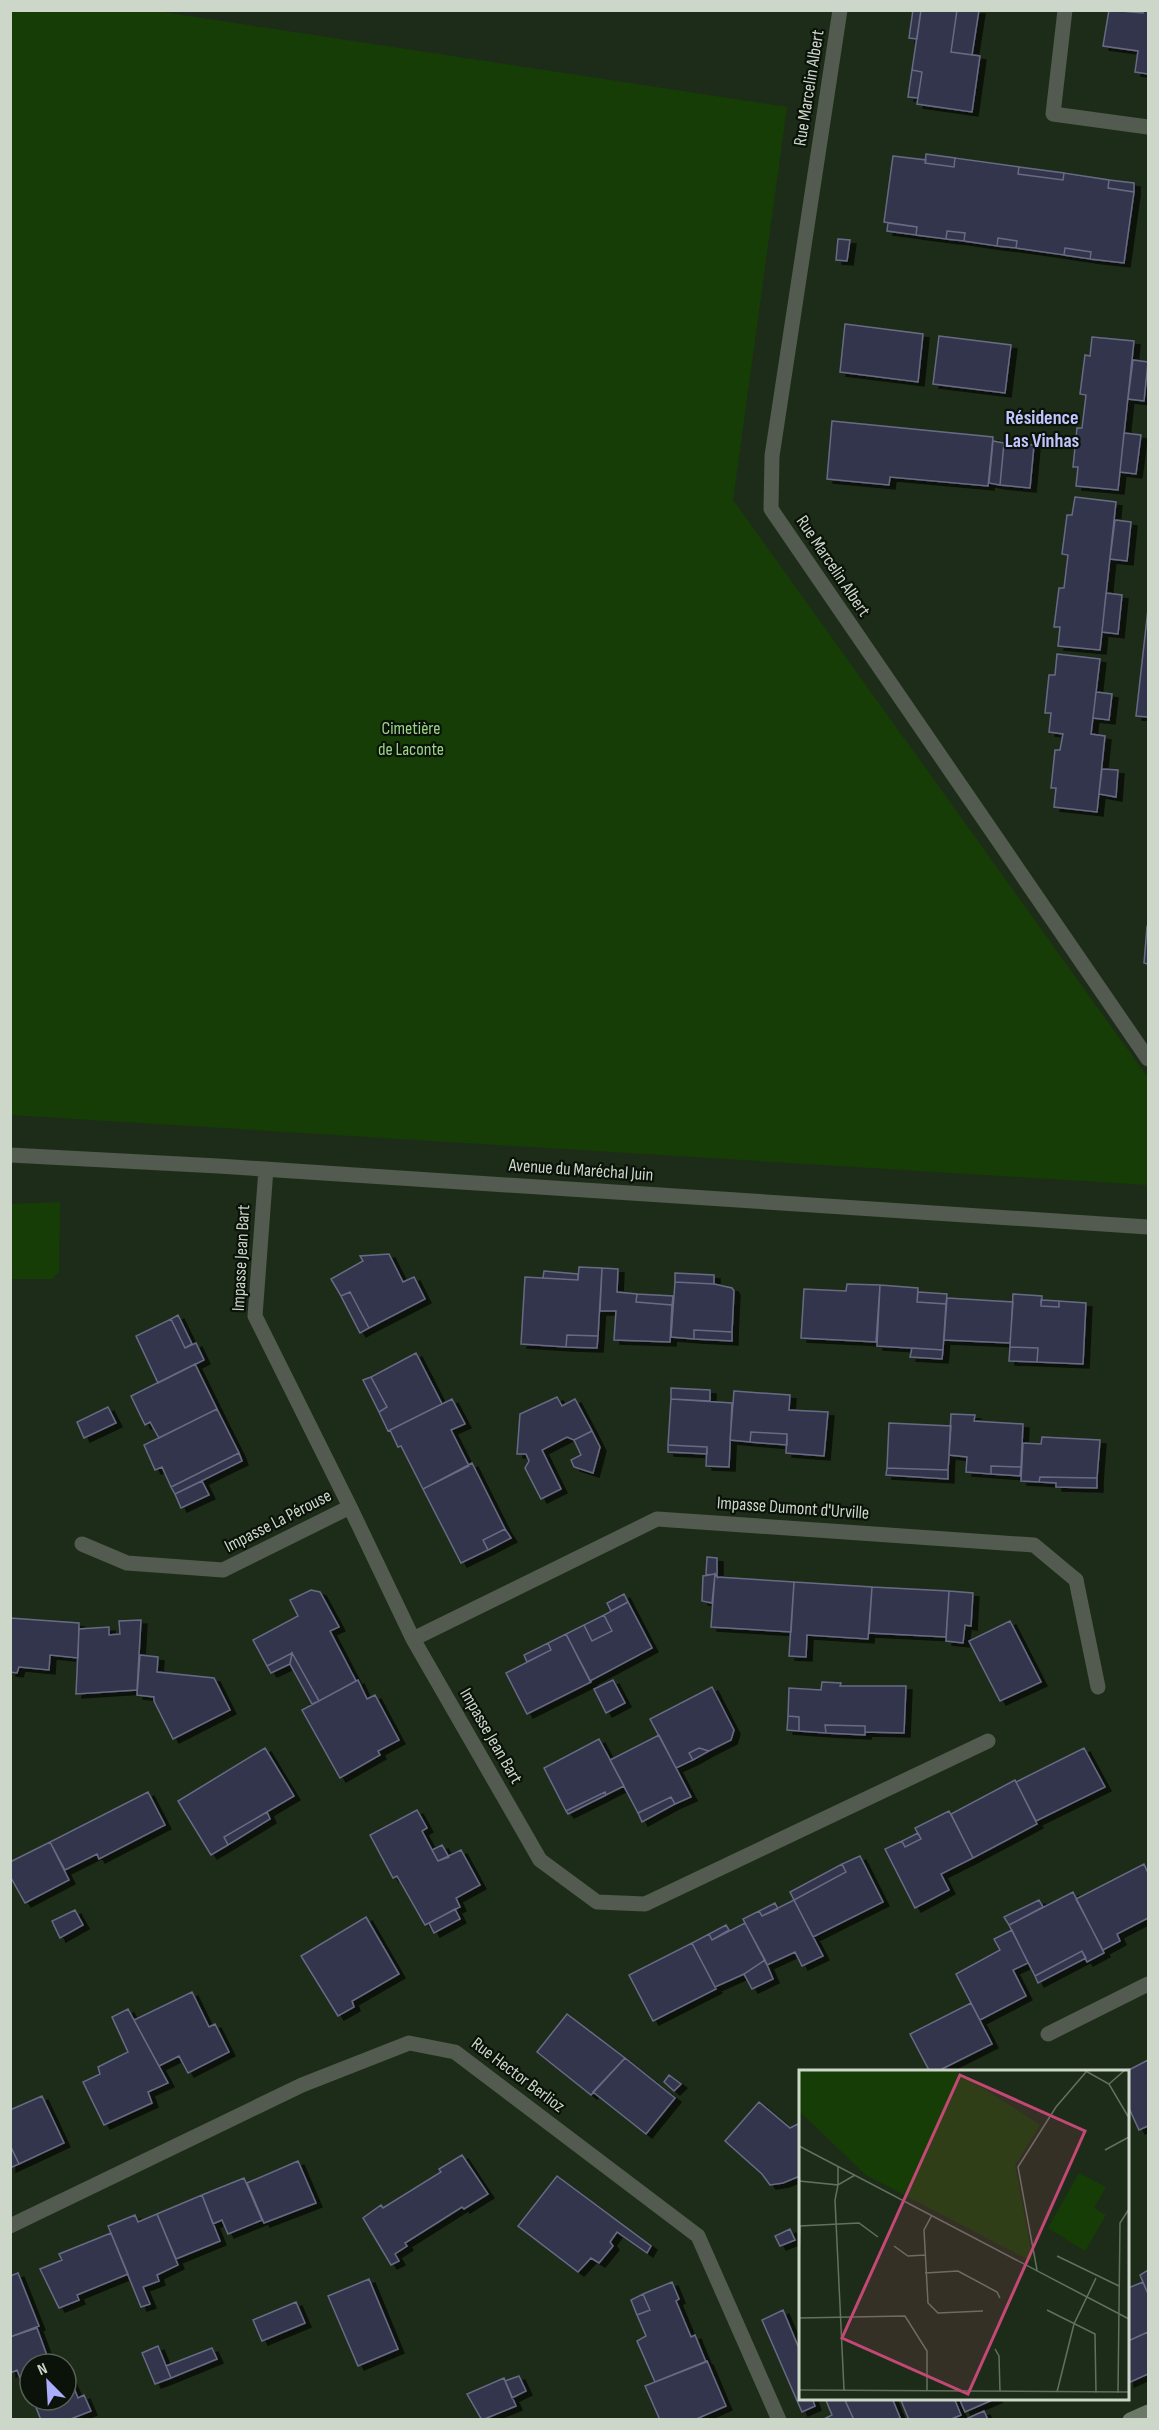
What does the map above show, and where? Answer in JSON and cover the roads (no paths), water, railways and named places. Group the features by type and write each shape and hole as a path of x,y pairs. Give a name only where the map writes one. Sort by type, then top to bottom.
{"main road":[{"path":"1130,2420 1149,2412"}],"street":[{"name":"Rue Marcelin Albert","path":"840,10 772,456 771,509 1149,1059"},
{"path":"1065,10 1053,114 1149,127"},
{"name":"Avenue du Maréchal Juin","path":"10,1155 266,1169 1149,1227"},
{"name":"Impasse Jean Bart","path":"266,1169 255,1316 413,1640 540,1860 597,1902 645,1904 988,1741"},
{"name":"Impasse La Pérouse","path":"82,1545 128,1563 223,1570 350,1507"},
{"name":"Impasse Dumont d'Urville","path":"413,1640 657,1519 1034,1545 1076,1580 1098,1687"},
{"path":"1048,2034 1149,1984"},
{"name":"Rue Hector Berlioz","path":"10,2226 312,2081 409,2043 455,2052 698,2236 779,2420"}],"district":[{"name":"Résidence Las Vinhas","path":"1042,430"}],"park label":[{"name":"Cimetière de Laconte","path":"411,738"}]}
